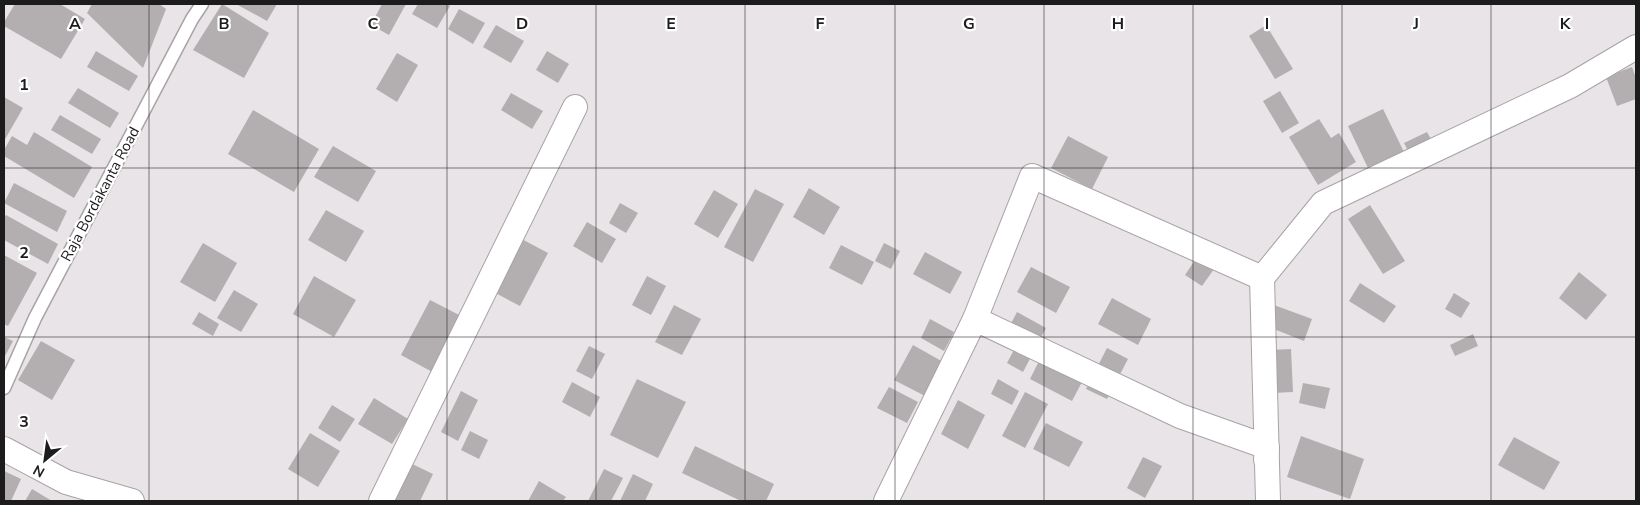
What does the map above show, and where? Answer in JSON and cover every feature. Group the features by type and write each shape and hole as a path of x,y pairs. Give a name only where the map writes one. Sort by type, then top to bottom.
{"street":[{"path":"1268,501 1262,278 1323,204 1570,86 1636,47"},
{"path":"381,501 575,107"},
{"path":"886,501 975,319 1032,176 1262,278"},
{"path":"975,319 1180,416 1267,447"},
{"path":"1263,501 1267,447"},
{"path":"4,449 66,482 74,493 132,501"}],"lane":[{"name":"Raja Bordakanta Road","path":"4,388 35,318 192,19 202,4"}],"building":[{"path":"15,4 60,4 85,19 61,59 4,26 4,22"},
{"path":"92,4 159,4 166,9 143,68 87,13"},
{"path":"222,4 269,33 244,78 193,50"},
{"path":"236,4 277,4 267,21"},
{"path":"382,4 406,4 389,35 371,25"},
{"path":"418,4 447,4 450,6 437,28 412,14"},
{"path":"459,9 485,23 473,44 448,29"},
{"path":"496,25 524,41 511,63 483,47"},
{"path":"1266,25 1293,69 1275,79 1249,36"},
{"path":"96,51 138,76 129,91 87,67"},
{"path":"547,51 569,64 558,83 536,70"},
{"path":"397,53 418,65 397,102 376,89"},
{"path":"1632,67 1636,78 1636,99 1617,106 1606,77"},
{"path":"78,88 119,113 110,128 68,103"},
{"path":"1280,91 1299,123 1282,133 1263,101"},
{"path":"511,93 543,111 532,129 501,110"},
{"path":"4,97 23,108 4,141"},
{"path":"1383,109 1404,152 1368,168 1348,126"},
{"path":"253,110 319,149 294,192 228,154"},
{"path":"60,115 101,139 92,154 51,130"},
{"path":"1319,119 1331,138 1339,133 1356,162 1318,185 1289,137"},
{"path":"34,132 92,167 74,198 4,156 4,150 12,136 27,145"},
{"path":"1427,132 1433,143 1410,155 1404,143"},
{"path":"1068,136 1108,157 1092,189 1051,168"},
{"path":"333,146 376,171 358,202 314,177"},
{"path":"14,183 67,211 57,232 4,203"},
{"path":"809,188 840,207 824,235 793,217"},
{"path":"755,189 784,204 753,262 724,247"},
{"path":"714,190 738,204 718,238 694,224"},
{"path":"620,203 638,213 626,233 609,223"},
{"path":"1370,205 1405,261 1383,274 1348,219"},
{"path":"326,210 364,231 346,262 308,240"},
{"path":"6,215 58,244 48,264 4,240 4,218"},
{"path":"587,222 616,239 602,263 573,246"},
{"path":"516,236 548,253 520,306 488,289"},
{"path":"203,243 237,263 215,302 180,282"},
{"path":"884,243 900,251 891,269 875,261"},
{"path":"841,245 874,262 862,285 829,268"},
{"path":"925,252 962,272 950,294 913,274"},
{"path":"4,255 37,273 8,326 4,324"},
{"path":"1197,257 1214,269 1202,286 1185,275"},
{"path":"1031,267 1070,287 1056,313 1017,292"},
{"path":"1579,272 1607,295 1586,320 1559,298"},
{"path":"314,276 356,300 334,337 293,314"},
{"path":"647,276 666,286 651,315 632,305"},
{"path":"1360,283 1396,306 1384,323 1349,301"},
{"path":"234,290 258,304 241,332 217,318"},
{"path":"1454,293 1470,303 1461,318 1445,309"},
{"path":"1112,298 1151,319 1138,345 1098,324"},
{"path":"430,300 465,318 436,374 401,355"},
{"path":"674,305 701,319 682,355 655,342"},
{"path":"1274,305 1312,319 1304,341 1266,326"},
{"path":"199,312 219,324 213,336 192,324"},
{"path":"1017,312 1046,328 1035,348 1006,333"},
{"path":"930,319 954,332 944,351 921,338"},
{"path":"1473,334 1478,346 1455,356 1450,345"},
{"path":"4,337 13,341 4,358"},
{"path":"41,341 75,360 52,400 18,380"},
{"path":"1017,344 1033,353 1023,372 1007,363"},
{"path":"913,345 945,363 927,397 894,380"},
{"path":"589,346 605,354 592,379 576,371"},
{"path":"1107,348 1128,359 1107,399 1086,389"},
{"path":"1291,349 1293,392 1272,393 1270,350"},
{"path":"1040,359 1082,382 1072,401 1030,379"},
{"path":"637,379 686,402 658,458 610,435"},
{"path":"998,379 1019,391 1012,405 991,394"},
{"path":"572,382 600,397 590,417 562,402"},
{"path":"1303,383 1330,388 1325,409 1299,403"},
{"path":"889,387 918,402 907,423 877,408"},
{"path":"461,391 478,400 458,441 441,432"},
{"path":"1025,392 1048,404 1025,448 1002,436"},
{"path":"374,398 408,419 392,444 358,424"},
{"path":"958,400 985,415 968,449 941,434"},
{"path":"332,405 355,419 340,442 318,428"},
{"path":"1046,423 1083,442 1069,467 1033,449"},
{"path":"470,431 488,440 479,459 461,450"},
{"path":"310,433 340,451 318,487 288,469"},
{"path":"1301,436 1364,459 1350,499 1287,477"},
{"path":"1514,437 1560,462 1544,490 1498,465"},
{"path":"695,446 774,484 766,501 741,501 682,473"},
{"path":"1143,457 1162,466 1145,498 1127,488"},
{"path":"406,461 433,474 420,501 386,501"},
{"path":"604,469 623,478 611,501 588,501"},
{"path":"4,471 21,479 11,501 4,501"},
{"path":"633,474 653,484 645,501 620,501"},
{"path":"539,481 566,497 563,501 528,501"},
{"path":"32,489 52,501 25,501"}]}
